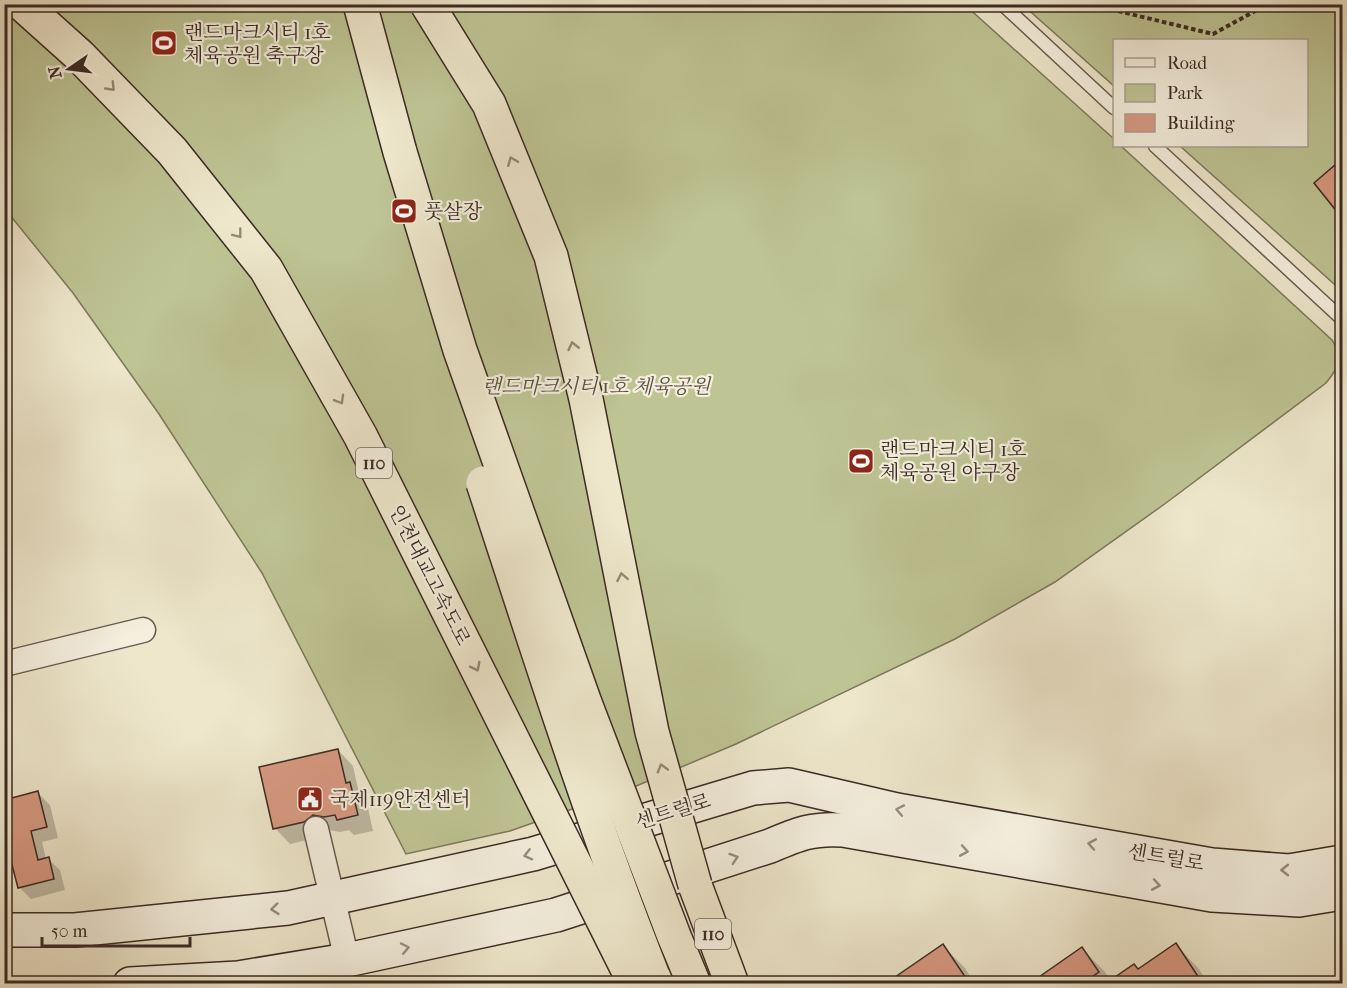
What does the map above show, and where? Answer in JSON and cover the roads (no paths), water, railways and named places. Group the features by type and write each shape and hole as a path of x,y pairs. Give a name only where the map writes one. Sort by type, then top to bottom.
{"highway":[{"name":"인천대교고속도로","path":"22,4 81,56 172,151 266,269 360,435 635,984"},
{"path":"339,4 444,367 556,713 656,984"},
{"path":"360,4 400,152 460,350 585,703 694,984"},
{"name":"110","path":"426,4 489,104 551,256 586,399 652,732 695,885 732,984"}],"main road":[{"name":"센트럴로","path":"4,930 75,930 288,908 533,854 753,788 789,785 897,810 1212,865 1289,870 1342,862"},
{"name":"센트럴로","path":"130,984 238,978 347,960 556,915 759,850 820,828 843,830 1212,895 1299,900 1342,893"}],"street":[{"path":"4,664 143,630"},
{"path":"316,829 347,960"}],"lane":[{"path":"1002,4 1113,107"},
{"path":"1156,147 1342,320"}],"place":[{"name":"랜드마크시티 1호 체육공원 축구장","path":"164,43"},
{"name":"풋살장","path":"404,211"},
{"name":"랜드마크시티 1호 체육공원 야구장","path":"861,461"},
{"name":"국제119안전센터","path":"310,799"}],"park label":[{"name":"랜드마크시티 1호 체육공원","path":"596,386"}]}
